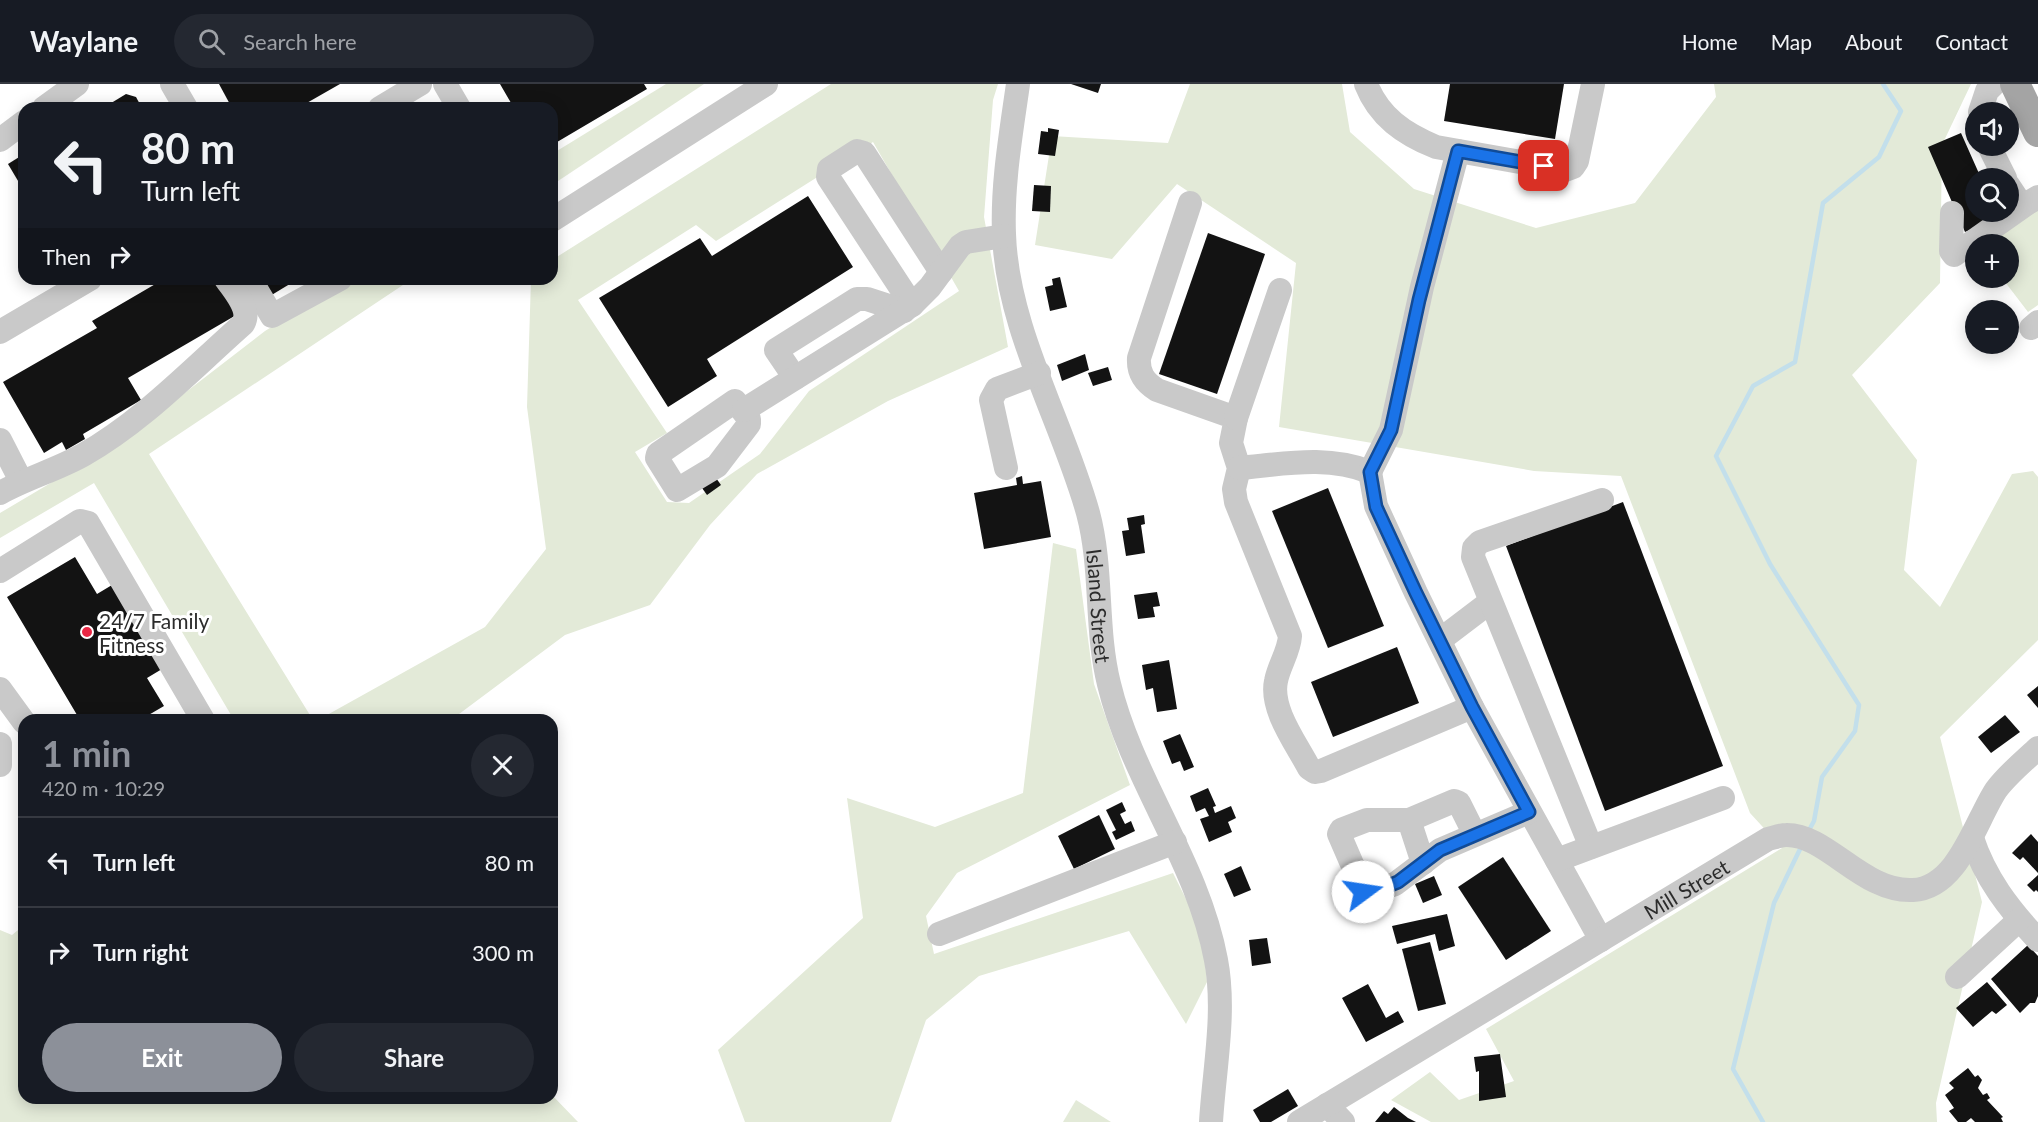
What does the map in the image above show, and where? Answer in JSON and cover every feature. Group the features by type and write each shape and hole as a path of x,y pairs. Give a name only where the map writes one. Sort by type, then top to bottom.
{"main road":[{"path":"2015,84 2038,132"}],"street":[{"path":"52,102 77,84"},
{"path":"172,84 182,102"},
{"path":"390,96 420,84"},
{"path":"445,84 456,102"},
{"path":"558,216 766,84"},
{"name":"Island Street","path":"1018,84 1006,173 1004,236 1009,276 1020,318 1088,513 1098,565 1100,627 1109,684 1134,751 1202,906 1216,961 1219,1001 1211,1122"},
{"path":"1366,84 1385,116 1406,133 1436,147 1565,170 1573,167 1577,161 1593,84"},
{"path":"1983,102 1987,91 1994,84"},
{"path":"0,140 18,126"},
{"path":"908,308 828,177 829,169 856,151 864,153 941,272"},
{"path":"1458,151 1420,296 1391,430 1370,472 1376,507 1472,707 1600,940"},
{"path":"2019,202 2034,200"},
{"path":"1952,213 1951,251 1954,255 2034,200"},
{"path":"1190,203 1139,358 1139,367 1148,385 1157,390 1236,418"},
{"path":"744,410 908,308 941,272 960,246 966,242 1004,236"},
{"path":"0,332 76,285"},
{"path":"0,494 21,481 84,454 130,424 243,324 247,318 246,311 230,285"},
{"path":"254,285 272,316 329,285"},
{"path":"1280,290 1236,418 1231,443 1239,468 1234,489 1236,502 1290,636 1289,647 1276,678 1275,701 1309,768 1315,772 1472,707"},
{"path":"795,378 776,350 852,301 867,299 908,308"},
{"path":"1006,468 991,400 997,389 1039,373"},
{"path":"0,440 21,481"},
{"path":"1239,468 1316,461 1341,464 1370,472"},
{"path":"1591,846 1473,557 1474,548 1480,542 1602,500"},
{"path":"0,571 80,521 88,523 194,714"},
{"path":"1440,640 1490,602"},
{"path":"0,689 18,714"},
{"path":"0,744 0,765"},
{"name":"Mill Street","path":"1299,1122 1335,1114 1600,940 1768,839 1786,835 1804,839 1882,885 1912,891 1929,888 1946,875 1972,838 1974,827 1998,788 2038,748"},
{"path":"1557,860 1724,798"},
{"path":"1475,835 1457,801 1409,820 1368,820 1341,830 1339,834 1365,894 1395,884 1440,850 1529,812"},
{"path":"1409,820 1423,863"},
{"path":"1972,838 1985,871 2019,920 2038,940"},
{"path":"939,934 1175,842"},
{"path":"1957,977 2019,920"}],"green space":[{"path":"666,84 704,84 558,181 558,150"},
{"path":"831,84 998,84 993,100 984,217 1008,347 888,401 757,474 710,525 650,605 565,635 459,714 329,714 485,627 546,549 527,407 531,285 558,285 558,256","holes":["873,142 959,291 809,391 760,454 689,503 667,502 635,452 667,433 578,300 696,225 716,241"]},
{"path":"1190,84 1342,84 1350,132 1414,189 1536,228 1635,203 1716,97 1714,84 1971,84 1942,145 1940,283 1852,375 1917,460 1904,570 1940,607 2012,474 2033,471 2038,477 2038,640 1940,737 1982,902 1936,1103 1937,1122 1431,1122 1391,1100 1430,1072 1459,1100 1514,1081 1486,1029 1782,848 1750,813 1621,476 1534,471 1279,427 1296,263 1177,184 1112,259 1035,245 1052,136 1168,143"},
{"path":"2038,208 2038,305 2028,312 2010,288 2019,288 2019,234 2003,234"},
{"path":"339,285 403,285 149,454 309,714 230,714 94,483 0,538 0,513 125,439 265,331"},
{"path":"1053,543 1076,549 1094,684 1130,785 957,873 926,916 934,954 1173,873 1202,931 1207,982 1186,1024 1129,931 979,976 926,1020 891,1122 745,1122 718,1050 863,918 847,798 935,827 1023,793"},
{"path":"0,930 12,935 18,930 18,1104 558,1104 558,1101 578,1122 0,1122"},
{"path":"1076,1100 1111,1122 1063,1122"}],"building":[{"path":"219,84 340,84 308,102 229,102"},
{"path":"500,84 644,84 647,89 558,141 558,102 510,102"},
{"path":"1071,84 1101,84 1098,93"},
{"path":"1450,84 1564,84 1555,139 1444,121"},
{"path":"126,94 136,97 139,102 113,102"},
{"path":"1048,128 1059,130 1055,156 1038,154 1041,131 1048,132"},
{"path":"1961,133 1965,142 1965,156 1971,156 1977,168 1965,168 1965,222 1989,222 1965,232 1928,147"},
{"path":"18,158 18,181 8,164"},
{"path":"1034,185 1051,186 1050,212 1032,211"},
{"path":"808,196 853,267 707,359 717,376 668,407 599,298 700,238 712,256"},
{"path":"1208,233 1265,254 1217,394 1159,374"},
{"path":"1060,277 1067,307 1050,311 1045,287 1053,285 1052,279"},
{"path":"154,285 221,285 238,314 128,378 141,400 83,434 85,439 66,450 62,442 44,453 3,382 97,328 92,321"},
{"path":"264,285 288,285 270,296"},
{"path":"1085,354 1089,370 1062,381 1057,365"},
{"path":"1108,367 1112,380 1093,386 1088,373"},
{"path":"704,461 721,485 707,495 690,471"},
{"path":"1022,476 1023,484 1041,481 1051,537 984,549 974,493 1017,485 1016,478"},
{"path":"1328,488 1384,626 1328,648 1272,511"},
{"path":"1623,502 1723,766 1605,811 1506,546"},
{"path":"1144,515 1145,524 1141,525 1145,553 1126,556 1122,531 1129,530 1127,518"},
{"name":"24/7 Family Fitness","path":"75,557 97,594 117,582 167,666 147,678 164,706 150,714 76,714 7,597"},
{"path":"1157,592 1160,606 1153,607 1155,617 1138,619 1134,595"},
{"path":"1397,647 1419,703 1333,737 1311,682"},
{"path":"1169,660 1177,709 1157,712 1153,688 1146,690 1142,665"},
{"path":"2038,686 2038,708 2027,695"},
{"path":"2005,715 2020,732 1991,753 1978,737"},
{"path":"1180,734 1194,767 1184,771 1180,761 1172,764 1163,741"},
{"path":"1208,788 1216,806 1213,807 1215,813 1231,806 1236,818 1228,822 1232,832 1209,842 1200,819 1209,816 1205,808 1196,812 1190,796"},
{"path":"1122,802 1126,811 1120,814 1125,824 1131,821 1135,831 1116,840 1112,832 1116,830 1106,810"},
{"path":"1099,815 1115,849 1074,869 1058,836"},
{"path":"2031,834 2038,842 2038,873 2023,857 2020,860 2012,853"},
{"path":"1503,857 1551,931 1506,960 1458,887"},
{"path":"1241,866 1251,890 1234,897 1224,874"},
{"path":"2038,875 2038,892 2036,890 2034,892 2027,885"},
{"path":"1434,876 1442,895 1423,903 1415,884"},
{"path":"1447,914 1455,946 1439,951 1435,934 1397,944 1392,926"},
{"path":"1267,938 1271,963 1252,966 1249,940"},
{"path":"1430,942 1446,1004 1418,1011 1402,949"},
{"path":"2028,945 2038,956 2038,996 2035,1003 2030,1003 2020,1013 1991,979"},
{"path":"1987,982 2007,1005 1996,1014 1992,1011 1973,1027 1956,1008"},
{"path":"1368,984 1386,1018 1398,1011 1404,1022 1366,1042 1342,998"},
{"path":"1500,1054 1506,1097 1479,1101 1479,1071 1476,1072 1474,1057"},
{"path":"1968,1068 1975,1077 1978,1075 1982,1080 1978,1088 1983,1095 1987,1093 1990,1098 1987,1100 2003,1117 2001,1118 2003,1122 1975,1122 1971,1118 1966,1122 1958,1122 1949,1111 1954,1108 1945,1095 1954,1088 1949,1083"},
{"path":"1288,1089 1298,1106 1271,1122 1260,1122 1253,1110"},
{"path":"1394,1107 1416,1122 1375,1122 1384,1111 1388,1114"}],"waterway":[{"path":"1808,832 1814,821 1822,777 1855,731 1859,705 1770,564 1716,456 1753,386 1795,362 1823,203 1879,157 1901,111 1883,84"},
{"path":"1763,1122 1733,1069 1774,903 1802,845"}],"place":[{"name":"24/7 Family Fitness","path":"87,632"}],"route":[{"path":"1363,892 1368,894 1395,884 1440,850 1529,812 1472,707 1416,593 1376,507 1370,472 1377,463 1391,430 1419,300 1458,151 1544,166"}]}
